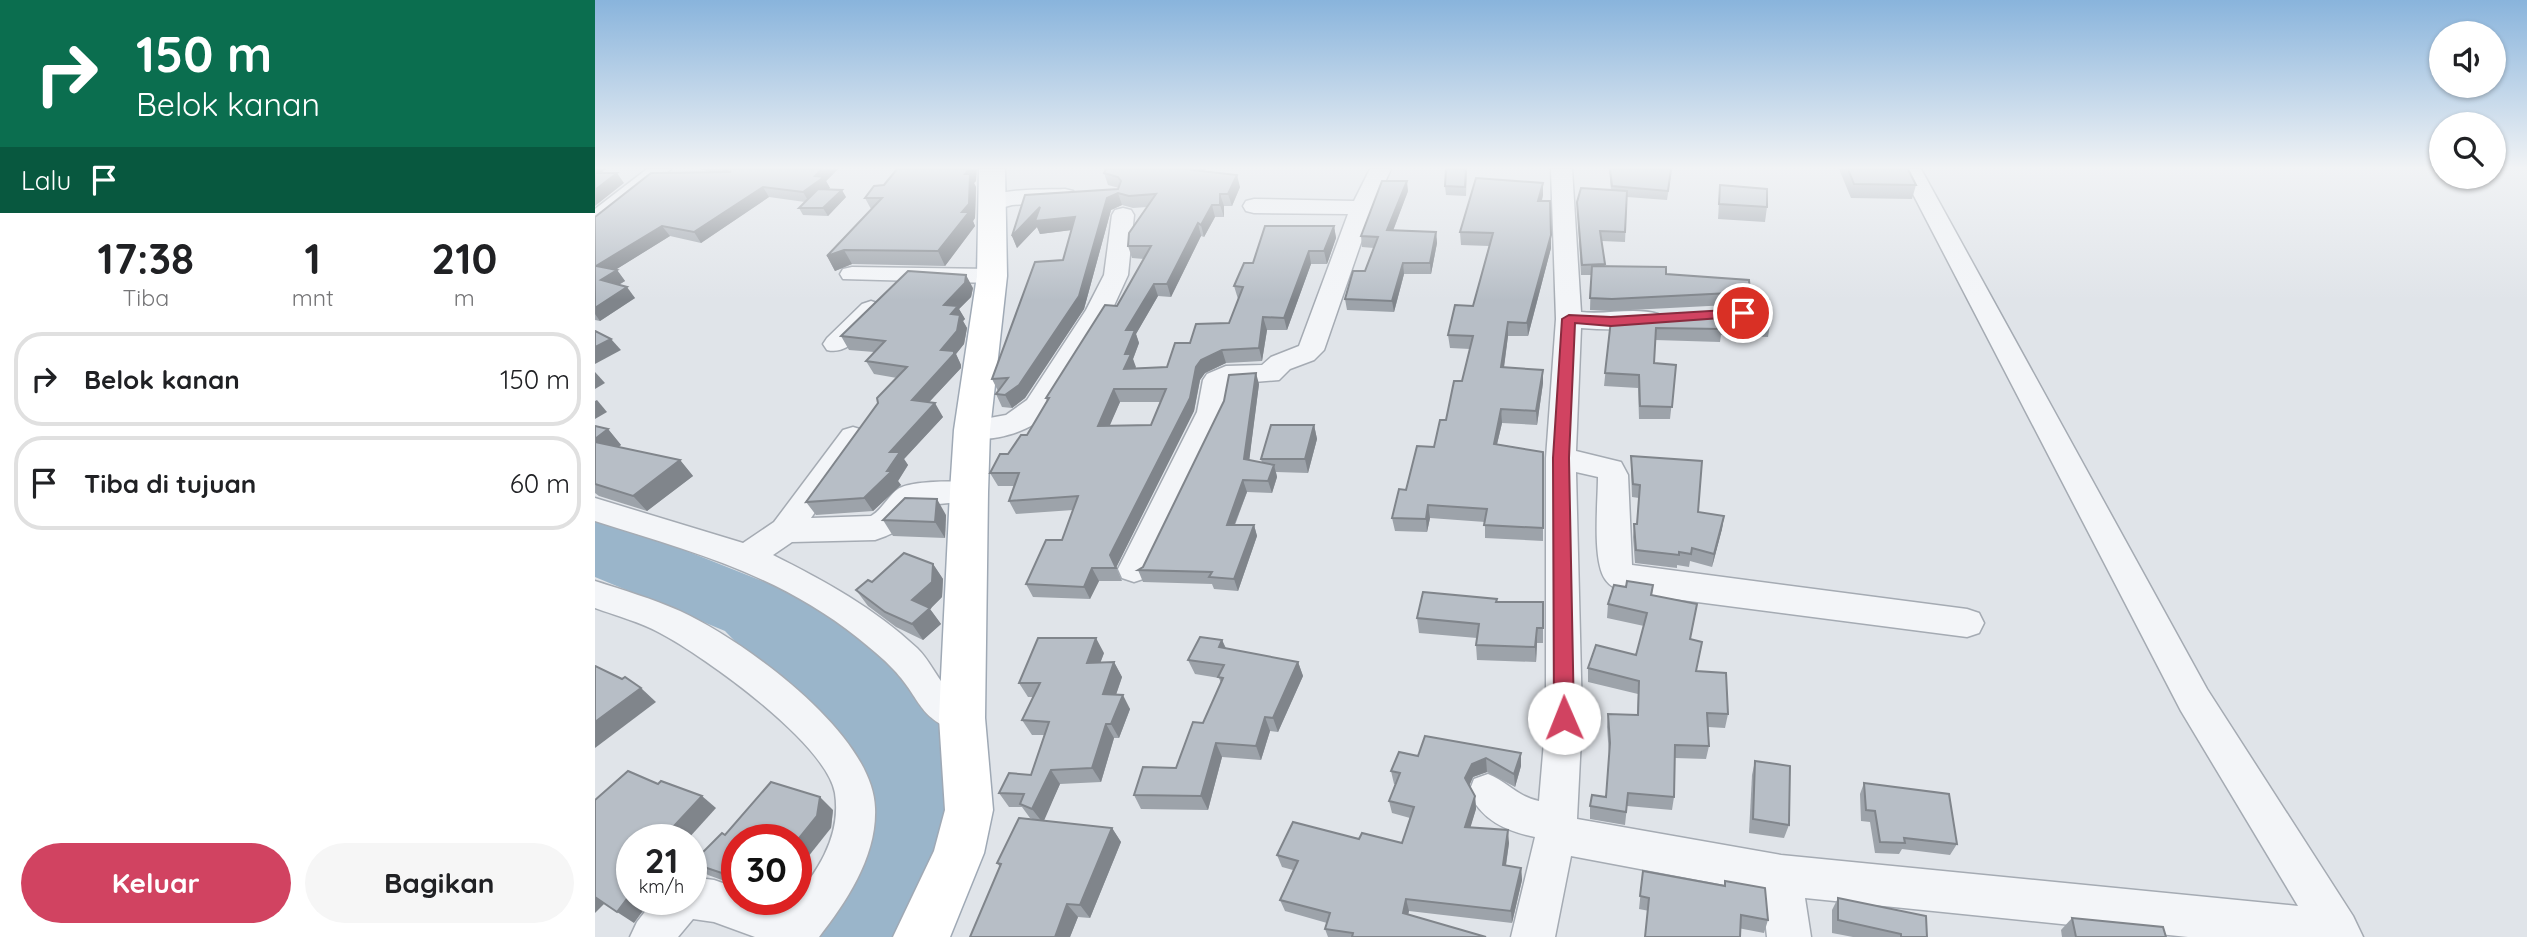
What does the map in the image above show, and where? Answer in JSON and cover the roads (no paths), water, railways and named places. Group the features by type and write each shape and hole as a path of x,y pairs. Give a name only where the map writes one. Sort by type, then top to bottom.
{"main road":[{"path":"920,937 931,919 959,853 969,810 962,718 969,492 972,430 992,276 991,213"}],"street":[{"path":"1134,569 1212,412 1217,380 1226,375 1269,374 1279,363 1305,355 1311,350 1360,213"},
{"path":"1533,937 1556,828 1564,718 1561,458 1569,319 1563,213"},
{"path":"1934,213 2194,700 2340,934"},
{"path":"972,430 1019,422 1031,415 1037,407 1098,310 1116,275 1123,215"},
{"path":"852,274 992,276"},
{"path":"836,344 907,275"},
{"path":"1569,319 1600,322 1677,317"},
{"path":"747,557 785,530 870,415"},
{"path":"1561,458 1610,469 1613,475 1615,564 1618,573 1627,580 1967,623"},
{"path":"785,530 874,528 886,523 910,496 969,492"},
{"path":"595,509 697,539 747,557 827,597 870,628 907,660 940,706 962,718"},
{"path":"595,594 670,622 750,674 799,715 829,747 848,773 855,796 855,825 846,861 828,890 794,934 707,900"},
{"path":"1488,792 1497,805 1556,828 1781,875 2340,934"},
{"path":"1781,875 1789,937"},
{"path":"652,937 668,915"}],"water":[{"path":"595,519 649,536 775,586 830,616 895,662 943,716 959,783 907,937 812,937 860,863 868,778 725,631 595,577"}]}
